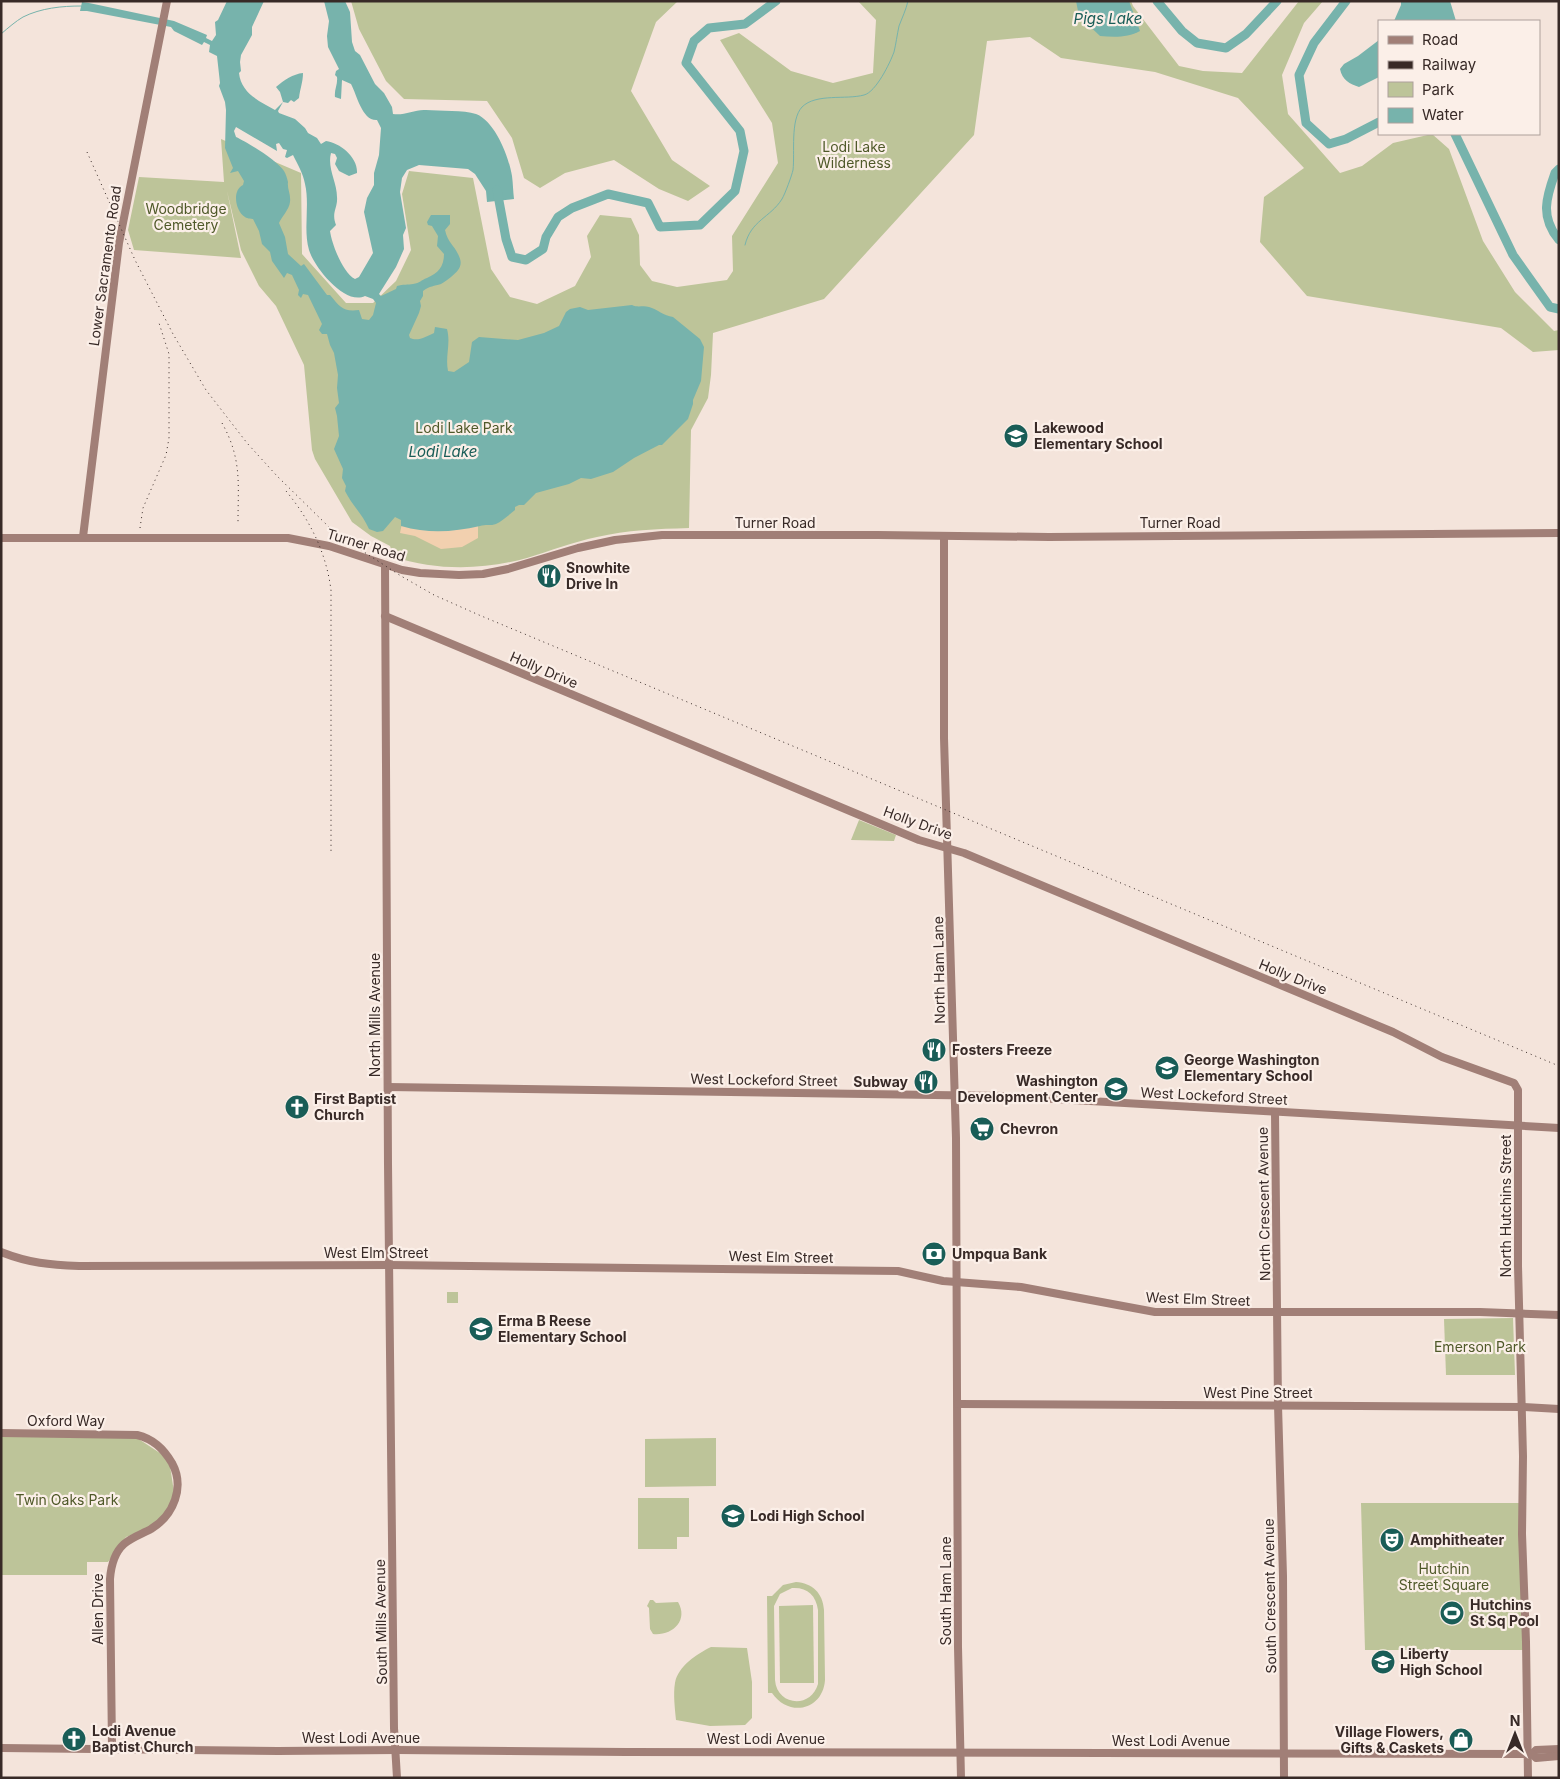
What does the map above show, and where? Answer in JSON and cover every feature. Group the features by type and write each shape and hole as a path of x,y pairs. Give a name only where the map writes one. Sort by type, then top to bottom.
{"street":[{"name":"Lower Sacramento Road","path":"83,537 120,236 166,1"},
{"name":"Turner Road","path":"1,538 282,537 320,544 420,573 459,575 483,574 522,566 604,542 662,535 1049,537 1559,533"},
{"name":"North Ham Lane","path":"944,536 944,738 955,1095 958,1404"},
{"name":"North Mills Avenue","path":"384,564 392,1465"},
{"name":"Holly Drive","path":"385,616 919,840 948,848 1393,1032 1442,1057"},
{"name":"North Hutchins Street","path":"1442,1057 1514,1083 1518,1090 1523,1470 1522,1534 1530,1754 1528,1778"},
{"name":"West Lockeford Street","path":"388,1087 1003,1096 1559,1128"},
{"name":"North Crescent Avenue","path":"1275,1113 1278,1414"},
{"name":"West Elm Street","path":"1,1252 34,1263 79,1266 390,1265 898,1271 943,1281 1021,1287 1155,1312 1520,1313 1559,1315"},
{"name":"West Pine Street","path":"958,1404 1522,1407 1559,1409"},
{"name":"South Ham Lane","path":"958,1404 961,1778"},
{"name":"South Crescent Avenue","path":"1278,1414 1283,1576 1284,1778"},
{"name":"Oxford Way","path":"1,1433 131,1434"},
{"name":"Allen Drive","path":"112,1748 110,1579 112,1564 116,1554 123,1545 154,1527 167,1516 173,1507 177,1487 174,1466 161,1447 144,1437 131,1434"},
{"name":"South Mills Avenue","path":"392,1465 394,1722 397,1778"},
{"name":"West Lodi Avenue","path":"1,1748 278,1751 1530,1754 1536,1758 1559,1756"},
{"name":"West Lodi Avenue","path":"1530,1754 1536,1750 1559,1749"}],"green space":[{"path":"351,1 678,1 656,22 631,91 672,160 710,186 688,201 659,189 614,160 565,173 540,188 524,178 512,138 487,101 404,99 386,81 359,29"},
{"name":"Lodi Lake Park","path":"858,1 1131,1 1179,66 1203,71 1242,73 1299,1 1323,1 1304,23 1282,75 1288,114 1340,173 1362,166 1393,143 1433,135 1449,149 1483,241 1515,292 1554,331 1559,330 1559,350 1533,352 1501,328 1307,296 1260,242 1264,197 1304,168 1238,98 1155,72 1061,58 1030,37 987,41 974,135 824,299 713,333 708,398 691,430 689,528 620,533 579,541 511,562 477,567 444,567 410,562 394,557 390,546 371,536 352,522 315,459 312,450 304,365 276,306 259,286 241,250 227,191 241,258 134,250 128,230 139,177 224,182 221,139 301,173 302,254 346,303 373,303 396,281 411,250 402,194 409,171 473,178 491,269 510,297 537,304 575,286 591,257 587,236 600,215 631,218 639,235 640,265 652,281 677,287 727,280 733,271 732,236 778,163 772,123 720,40 739,33 791,71 833,83 873,73 876,20"},
{"path":"859,820 896,835 894,841 851,840"},
{"path":"447,1292 458,1292 458,1303 447,1303"},
{"name":"Emerson Park","path":"1513,1318 1515,1375 1446,1375 1444,1319"},
{"name":"Twin Oaks Park","path":"1,1433 131,1434 169,1459 175,1499 158,1525 126,1537 108,1562 87,1562 87,1575 1,1575"},
{"path":"716,1438 716,1486 645,1487 645,1439"},
{"path":"638,1498 689,1498 689,1537 677,1537 677,1549 638,1549"},
{"name":"Hutchin Street Square","path":"1361,1503 1523,1503 1526,1650 1365,1650"},
{"path":"796,1582 807,1584 816,1590 823,1604 825,1680 823,1690 818,1698 812,1704 804,1707 787,1706 772,1693 768,1693 767,1596 772,1596 783,1585","holes":["792,1588 797,1588 813,1596 818,1610 818,1684 809,1698 802,1701 788,1699 782,1695 777,1689 775,1680 774,1606 780,1594"]},
{"path":"650,1600 656,1603 678,1602 681,1615 677,1626 666,1633 653,1634 650,1629 649,1608 647,1606"},
{"path":"813,1605 814,1683 780,1683 779,1606"},
{"path":"711,1647 747,1648 752,1682 752,1718 745,1725 710,1726 676,1720 674,1692 677,1677 689,1661"}],"sand":[{"path":"478,522 478,538 462,547 441,549 415,536 400,533 402,523"}],"water":[{"name":"Lodi Lake","path":"227,1 264,1 252,27 252,35 241,55 241,71 239,73 243,86 252,96 275,110 283,102 278,111 279,113 295,119 308,133 317,138 321,144 326,141 342,148 355,162 357,173 349,176 339,171 335,164 337,158 335,154 331,153 330,164 337,191 337,201 334,213 336,225 330,231 339,258 346,271 355,279 359,277 373,253 364,212 367,198 374,185 381,128 377,120 367,116 364,112 351,84 342,80 341,99 335,97 337,77 335,75 339,69 328,47 329,21 324,1 345,1 350,12 352,42 355,51 360,55 375,84 384,93 392,107 393,114 422,110 471,113 483,118 495,132 500,140 510,168 514,199 487,202 486,191 475,174 468,169 419,165 407,170 402,178 400,192 406,228 403,235 404,249 396,267 379,294 381,296 396,289 397,286 417,283 440,269 444,254 437,246 438,236 427,222 431,215 450,215 450,224 445,230 460,258 460,267 441,284 423,291 419,313 409,335 410,338 419,339 434,333 435,327 447,329 448,371 454,372 469,362 472,342 479,337 518,340 544,333 559,326 566,312 570,309 580,307 588,310 632,305 647,306 673,317 700,339 704,347 701,381 688,419 662,445 634,458 613,472 591,479 581,478 569,484 536,493 524,505 515,507 515,510 496,524 451,531 431,531 401,526 401,520 395,517 383,531 377,532 369,529 345,491 346,486 342,478 343,469 334,449 339,436 335,408 339,403 338,375 334,353 327,334 322,334 319,330 322,324 308,295 303,294 301,298 298,295 299,290 292,275 287,273 284,278 272,261 270,252 262,244 259,231 253,219 245,217 237,206 237,191 244,181 238,171 230,173 233,168 225,148 226,110 219,86 217,56 209,52 210,45 204,42 202,45 174,31 171,27 80,11 82,2 174,21 207,35 206,38 212,41 216,35 215,22 218,20","holes":["236,127 277,151 276,144 279,143 283,149 287,150 285,157 293,155 303,176 307,200 307,242 312,257 324,275 340,290 357,298 365,296 373,299 376,303 373,315 369,320 362,319 359,310 349,310 339,306 330,295 327,295 304,264 301,266 288,254 285,237 279,223 290,202 286,175 281,167 269,157 236,137 234,131"]},
{"name":"Pigs Lake","path":"1076,1 1129,1 1140,31 1125,36 1100,36 1079,16"},
{"path":"1401,1 1450,1 1456,20 1394,20"},
{"path":"1378,41 1378,78 1359,87 1347,81 1340,69 1344,64"},
{"path":"303,73 299,98 294,102 291,100 288,103 283,102 280,92 276,87 289,78"},
{"name":"Hutchins St Sq Pool","path":"1444,1602 1460,1602 1460,1623 1445,1624"}],"waterway":[{"path":"497,190 506,239 512,257 526,260 543,249 546,237 558,217 572,208 608,194 648,203 660,227 700,225 735,191 744,151 740,131 686,63 694,41 709,28 745,24 776,1"},
{"path":"745,245 756,224 772,211 785,193 793,170 794,128 798,113 802,107 823,98 857,96 869,93 886,70 894,52 899,26 908,1"},
{"path":"1157,1 1182,31 1197,43 1226,48 1246,34 1277,1"},
{"path":"1346,1 1314,43 1299,75 1306,123 1329,144 1346,139 1378,123"},
{"path":"1,34 18,20 37,11 66,6 81,6"},
{"path":"1455,135 1513,255 1550,307 1559,309"},
{"path":"1559,169 1555,173 1546,207 1549,223 1559,240"}],"railway":[{"path":"87,152 135,260 173,334 206,390 247,443 277,476 329,527 401,576 434,595 479,615 1559,1066"},
{"path":"140,528 143,508 166,455 169,438 169,354 159,323"},
{"path":"222,423 233,448 238,471 238,522"},
{"path":"286,491 295,502 316,537 329,576 331,590 331,851"}],"place":[{"name":"Lakewood Elementary School","path":"1016,436"},
{"name":"Snowhite Drive In","path":"549,576"},
{"name":"Fosters Freeze","path":"934,1050"},
{"name":"George Washington Elementary School","path":"1167,1068"},
{"name":"Subway","path":"926,1082"},
{"name":"Washington Development Center","path":"1116,1089"},
{"name":"First Baptist Church","path":"297,1107"},
{"name":"Chevron","path":"982,1129"},
{"name":"Umpqua Bank","path":"934,1254"},
{"name":"Erma B Reese Elementary School","path":"481,1329"},
{"name":"Lodi High School","path":"733,1516"},
{"name":"Amphitheater","path":"1392,1540"},
{"name":"Hutchins St Sq Pool","path":"1452,1613"},
{"name":"Liberty High School","path":"1383,1662"},
{"name":"Lodi Avenue Baptist Church","path":"74,1739"},
{"name":"Village Flowers, Gifts & Caskets","path":"1461,1740"}],"park label":[{"name":"Lodi Lake Wilderness","path":"854,156"},
{"name":"Woodbridge Cemetery","path":"186,217"}]}
